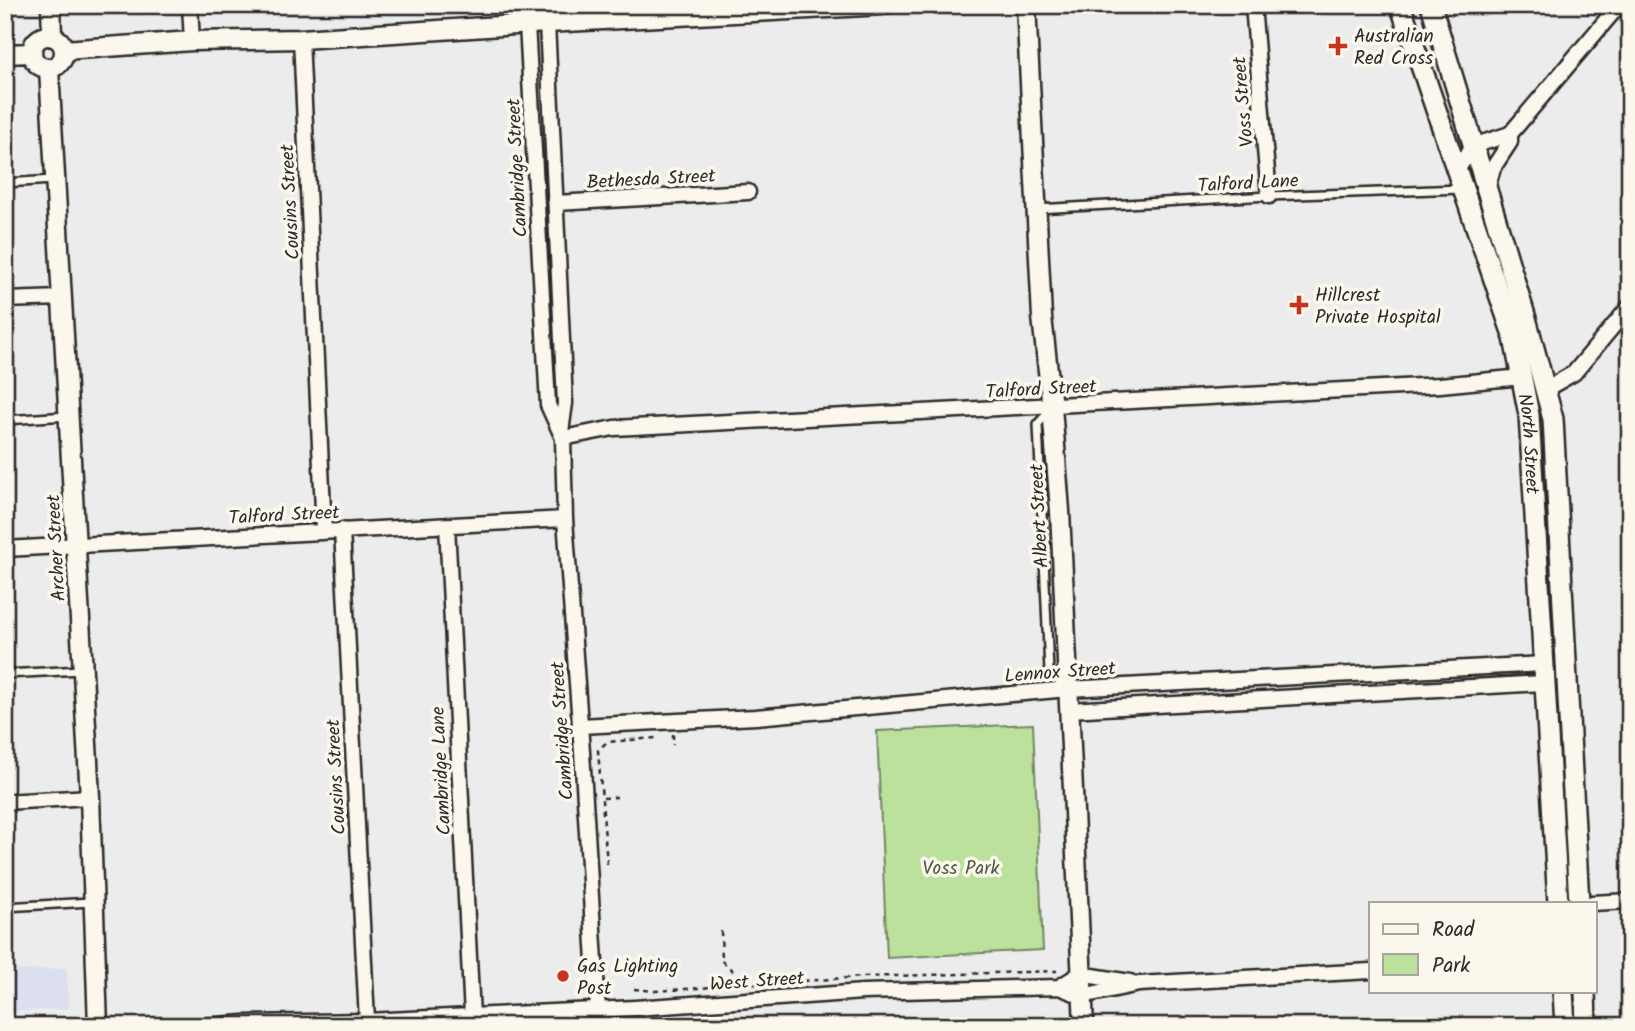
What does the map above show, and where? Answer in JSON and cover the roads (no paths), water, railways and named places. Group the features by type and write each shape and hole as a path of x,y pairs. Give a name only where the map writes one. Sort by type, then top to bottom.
{"main road":[{"name":"North Street","path":"1431,5 1553,419 1579,902"},
{"name":"North Street","path":"1392,9 1402,10 1514,338 1522,377 1529,415 1558,902"},
{"path":"1563,992 1565,1026"},
{"path":"1584,992 1586,1026"}],"street":[{"path":"31,53 35,62 49,69 58,64 58,43 51,5"},
{"path":"190,5 192,41"},
{"name":"Cambridge Street","path":"533,5 556,203 565,403 562,436 565,519 599,1026"},
{"path":"31,53 38,39 58,43 301,39 884,5"},
{"name":"Albert Street","path":"1026,5 1042,317 1060,511 1084,1026"},
{"name":"Voss Street","path":"1253,5 1269,196"},
{"path":"1460,179 1473,146 1510,134 1619,5"},
{"name":"Cambridge Street","path":"536,24 548,405 562,436"},
{"name":"Cousins Street","path":"301,39 324,531"},
{"path":"5,54 31,53"},
{"name":"Archer Street","path":"49,69 96,902 98,1026"},
{"path":"1486,190 1493,168 1510,142 1510,134"},
{"name":"Bethesda Street","path":"556,203 748,192"},
{"path":"5,300 62,298"},
{"path":"1529,415 1537,398 1546,389 1574,373 1630,306"},
{"name":"Talford Street","path":"562,436 614,428 1052,407 1440,385 1522,377"},
{"name":"Talford Street","path":"5,549 565,519"},
{"name":"Cambridge Lane","path":"447,525 472,1016"},
{"name":"Cousins Street","path":"342,530 367,1021"},
{"name":"Lennox Street","path":"580,726 756,717 1068,689 1544,673"},
{"name":"Lennox Street","path":"1069,710 1544,673"},
{"path":"5,802 90,797"},
{"path":"1596,903 1630,901"},
{"path":"1082,996 1139,984 1369,971"},
{"path":"1059,987 1080,974 1139,984"},
{"name":"West Street","path":"206,1026 598,1010 863,992 1059,987 1082,996"}],"lane":[{"name":"Talford Lane","path":"1036,209 1269,196 1460,179"},
{"path":"5,183 54,180"},
{"path":"5,420 69,416"},
{"path":"5,674 82,670"},
{"path":"5,907 96,902"}],"place":[{"name":"Australian Red Cross","path":"1338,46"},
{"name":"Hillcrest Private Hospital","path":"1299,305"},
{"name":"Gas Lighting Post","path":"563,976"}],"park label":[{"name":"Voss Park","path":"961,867"}]}
